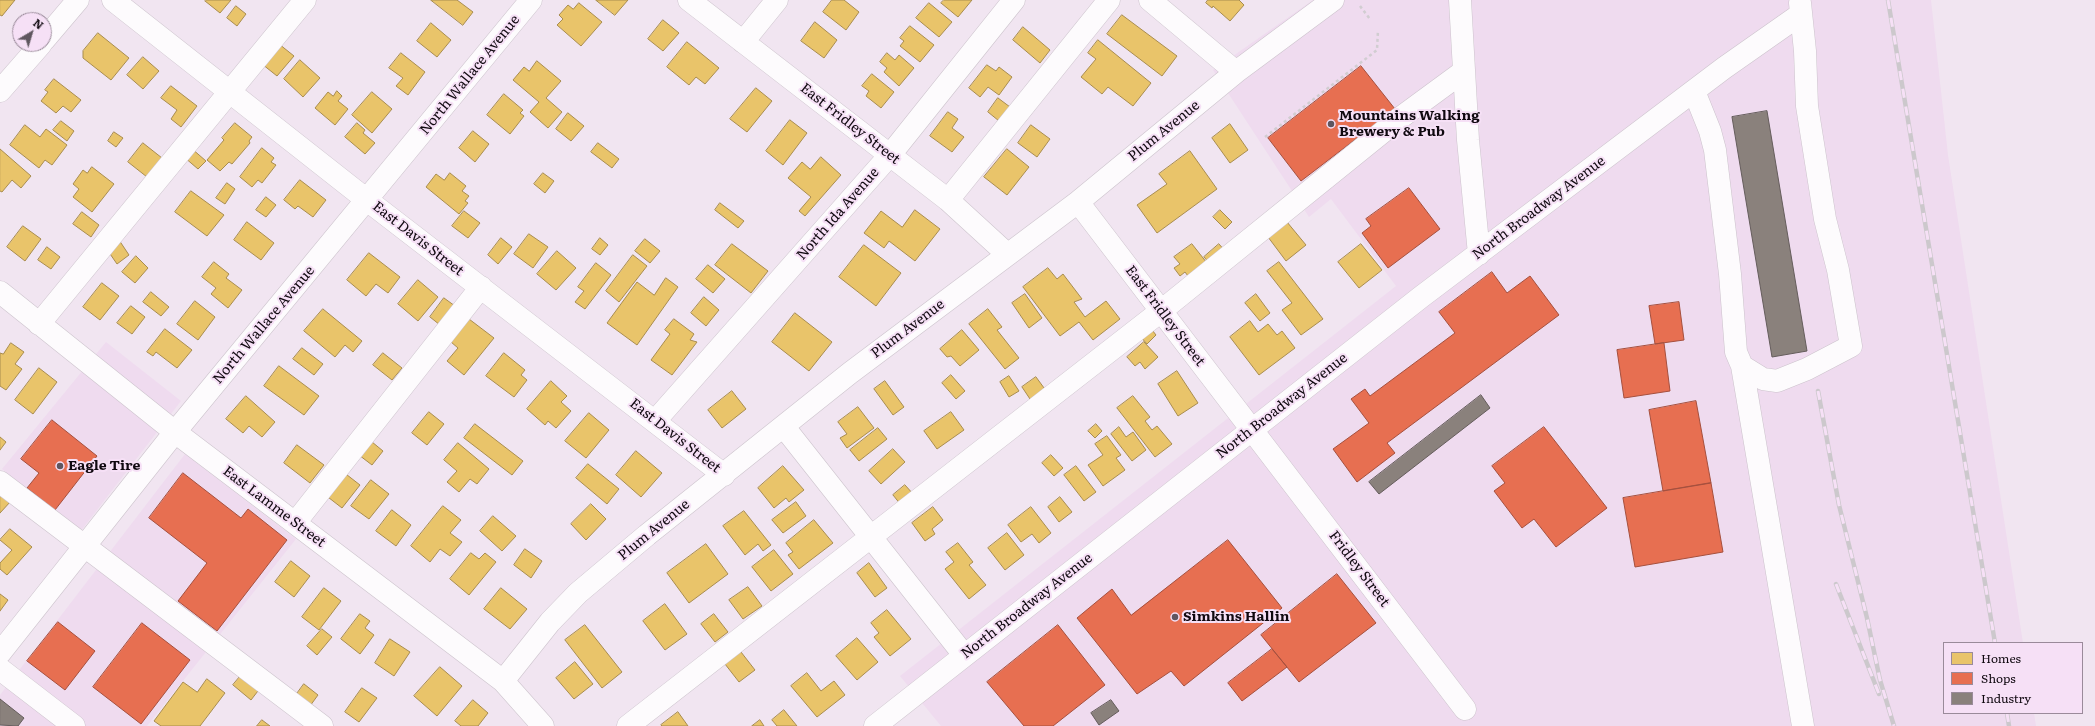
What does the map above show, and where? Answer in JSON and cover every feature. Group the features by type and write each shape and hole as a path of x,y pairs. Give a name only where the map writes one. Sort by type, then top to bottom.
{"street":[{"path":"52,31 78,0"},
{"name":"East Davis Street","path":"113,0 367,200 724,475"},
{"path":"38,324 305,0"},
{"name":"North Wallace Avenue","path":"0,653 175,432 531,0"},
{"name":"East Fridley Street","path":"689,0 948,200 1007,254"},
{"path":"744,42 777,0"},
{"name":"North Ida Avenue","path":"655,421 890,154 1014,0"},
{"path":"948,200 1109,0"},
{"name":"Plum Avenue","path":"503,681 550,622 578,593 647,535 850,373 1078,202 1236,72 1333,0"},
{"path":"1460,0 1464,71 1479,254"},
{"path":"1163,4 1236,72"},
{"path":"1742,366 1763,379 1777,381 1807,370 1851,346 1838,270 1825,219 1807,106 1805,51 1801,7"},
{"name":"North Broadway Avenue","path":"875,726 1252,429 1694,91 1801,7"},
{"path":"0,91 33,52"},
{"path":"628,726 1161,310 1400,118 1464,71"},
{"path":"1694,91 1710,131 1715,150 1730,274 1736,352 1742,366 1803,726"},
{"name":"East Fridley Street","path":"1078,202 1252,429"},
{"path":"295,523 481,287"},
{"name":"East Lamme Street","path":"0,292 38,324 175,432 503,681 543,726"},
{"path":"784,427 964,655"},
{"name":"Fridley Street","path":"1252,429 1465,709"},
{"path":"0,482 322,726"},
{"path":"0,669 74,726"}],"path":[{"path":"1360,6 1370,19"},
{"path":"1265,137 1377,50 1378,30"}],"shaded area":[{"path":"1313,0 1931,0 1948,155 2023,642 1943,642 1943,714 2034,714 2036,726 941,726 900,676 1396,286 1331,199 1309,217 1213,70"},
{"path":"106,342 181,401 80,532 2,469"},
{"path":"185,454 296,539 147,726 0,726 0,695"}],"building: Homes":[{"path":"0,0 15,0 2,16 0,15"},
{"path":"231,0 220,13 205,1"},
{"path":"431,0 457,0 473,12 463,25"},
{"path":"596,0 628,0 615,15"},
{"path":"832,0 844,0 859,12 846,30 823,12"},
{"path":"944,0 972,0 958,17 941,3"},
{"path":"1208,0 1239,0 1244,5 1230,21 1213,6 1212,8 1206,3"},
{"path":"579,3 602,22 581,46 557,25 563,19 559,15 568,5 573,9"},
{"path":"929,3 952,22 939,37 916,18"},
{"path":"236,6 246,14 237,26 227,18"},
{"path":"1122,15 1177,56 1162,76 1107,34"},
{"path":"663,20 679,33 663,51 648,39"},
{"path":"815,22 837,40 824,58 801,41"},
{"path":"431,23 451,40 437,57 417,41"},
{"path":"910,26 934,45 920,62 900,46 904,41 900,38"},
{"path":"1023,27 1050,50 1040,63 1013,40"},
{"path":"98,33 129,58 111,80 83,58 83,51"},
{"path":"1098,40 1151,83 1133,106 1108,87 1102,94 1081,77 1096,59 1088,53"},
{"path":"687,42 719,68 705,84 696,77 689,85 667,67"},
{"path":"279,44 294,56 277,76 262,64"},
{"path":"401,53 425,72 408,95 396,86 403,78 389,68"},
{"path":"887,53 895,60 899,55 914,68 899,86 884,72 887,68 880,62"},
{"path":"143,57 159,71 143,89 127,75"},
{"path":"300,60 320,78 303,97 284,79"},
{"path":"537,61 561,81 546,98 562,112 548,128 530,112 539,102 513,80 524,67 529,71"},
{"path":"987,65 996,71 999,67 1012,77 999,95 988,87 980,97 969,88"},
{"path":"872,74 894,92 881,108 866,96 869,91 862,86"},
{"path":"54,79 81,100 71,112 63,106 56,113 41,101 48,92 45,90"},
{"path":"171,86 197,106 181,127 171,119 177,110 161,98"},
{"path":"756,88 772,101 747,132 730,119"},
{"path":"337,91 342,96 338,101 348,109 335,125 315,108 328,92 333,96"},
{"path":"372,92 392,109 372,133 352,115"},
{"path":"504,94 523,110 520,113 524,116 510,134 487,115"},
{"path":"998,98 1010,107 999,121 988,112"},
{"path":"948,112 958,119 952,128 964,137 952,152 930,136"},
{"path":"568,113 584,126 571,141 556,129"},
{"path":"790,120 807,133 783,165 766,151"},
{"path":"61,121 74,131 67,141 53,130"},
{"path":"235,123 252,137 249,141 250,143 232,164 229,162 220,171 207,160 224,140 222,138"},
{"path":"357,123 365,130 363,133 375,143 365,154 345,137"},
{"path":"1230,124 1248,150 1230,163 1212,138"},
{"path":"25,125 40,137 46,129 67,145 52,165 45,160 39,168 10,145"},
{"path":"1031,125 1050,139 1037,157 1018,143"},
{"path":"473,131 489,144 475,162 459,148"},
{"path":"114,132 123,138 116,147 108,141"},
{"path":"143,143 162,158 147,177 128,162"},
{"path":"598,143 619,159 612,168 591,152"},
{"path":"191,148 206,161 198,169 184,157"},
{"path":"262,148 274,158 271,162 276,165 262,183 258,180 252,187 240,177"},
{"path":"0,149 31,176 21,188 12,180 2,192 0,191"},
{"path":"1007,149 1029,167 1007,195 984,177"},
{"path":"1190,151 1217,189 1157,233 1137,205 1167,184 1159,174"},
{"path":"821,157 841,175 805,216 799,211 811,197 788,178 802,162 810,169"},
{"path":"92,167 114,184 92,212 73,197 79,189 73,184 83,170 87,173"},
{"path":"450,173 466,186 462,191 469,196 465,201 468,203 459,214 426,187 436,174 444,180"},
{"path":"543,173 554,181 545,193 534,184"},
{"path":"300,180 326,200 313,217 298,206 295,209 284,200"},
{"path":"227,183 235,189 225,204 216,198"},
{"path":"191,191 224,215 207,236 175,212"},
{"path":"266,197 276,205 266,217 256,210"},
{"path":"720,203 744,221 738,228 715,210"},
{"path":"915,210 940,229 915,261 889,241 884,248 864,233 881,211 902,227"},
{"path":"1220,210 1232,222 1225,229 1213,217"},
{"path":"464,211 480,223 468,238 452,226"},
{"path":"82,212 99,225 91,237 73,224"},
{"path":"247,222 274,243 261,260 234,240"},
{"path":"1287,222 1306,245 1286,261 1268,237"},
{"path":"23,226 41,239 25,261 7,247"},
{"path":"529,234 548,247 533,268 514,254"},
{"path":"501,238 512,247 498,264 488,255"},
{"path":"600,238 608,245 600,255 592,249"},
{"path":"645,239 660,251 650,263 635,251"},
{"path":"119,240 129,255 117,264 106,248"},
{"path":"732,244 768,271 751,293 715,265"},
{"path":"1192,244 1207,263 1188,276 1185,272 1180,276 1174,268 1180,264 1174,257"},
{"path":"1219,244 1226,252 1211,265 1204,257"},
{"path":"1361,244 1382,270 1359,288 1338,262"},
{"path":"864,245 901,273 876,306 839,277"},
{"path":"47,247 60,257 51,269 38,260"},
{"path":"557,251 576,268 556,290 537,274"},
{"path":"369,253 400,277 388,293 376,284 366,296 347,280"},
{"path":"633,255 647,266 619,302 606,291"},
{"path":"136,256 148,268 135,283 122,272"},
{"path":"214,262 229,274 226,278 242,290 228,308 211,294 216,288 202,277"},
{"path":"1279,262 1323,319 1301,335 1282,310 1292,303 1267,271"},
{"path":"596,263 611,275 585,309 575,302 584,291 578,287"},
{"path":"708,265 725,279 713,293 696,279"},
{"path":"1048,268 1057,279 1063,274 1082,299 1074,302 1085,317 1106,301 1120,319 1093,340 1079,322 1060,336 1023,287"},
{"path":"666,278 678,287 637,345 607,323 637,282 654,295"},
{"path":"418,280 438,297 418,321 398,304"},
{"path":"102,283 119,296 100,320 83,307"},
{"path":"151,292 169,307 161,316 143,302"},
{"path":"1025,294 1042,318 1029,328 1012,303"},
{"path":"1256,294 1270,313 1260,321 1245,303"},
{"path":"704,297 719,310 706,326 691,313"},
{"path":"444,298 455,306 440,325 430,317"},
{"path":"195,301 215,317 198,340 177,324"},
{"path":"131,306 145,317 132,334 117,323"},
{"path":"323,309 362,341 353,352 345,345 335,357 304,331"},
{"path":"988,309 1002,327 997,330 1019,358 1005,369 969,324"},
{"path":"795,313 832,342 809,371 772,342"},
{"path":"469,319 494,338 464,375 447,361 458,348 451,342"},
{"path":"674,319 694,334 690,340 697,342 672,375 651,360 670,334 665,330"},
{"path":"1250,321 1258,332 1268,324 1277,335 1282,331 1295,348 1259,375 1230,337"},
{"path":"1149,326 1156,335 1147,344 1139,335"},
{"path":"165,329 192,350 177,368 156,352 153,356 147,352"},
{"path":"962,330 979,350 960,366 951,356 947,357 940,349"},
{"path":"1144,342 1158,357 1145,369 1140,362 1135,366 1127,357"},
{"path":"11,343 24,352 15,364 22,369 6,390 0,386 0,353 3,354"},
{"path":"302,348 323,364 314,375 293,359"},
{"path":"383,353 402,368 392,380 373,365"},
{"path":"504,353 525,370 521,375 527,380 514,397 486,376"},
{"path":"279,366 319,396 304,415 264,386"},
{"path":"39,368 57,382 33,414 15,400"},
{"path":"1177,371 1198,403 1178,416 1158,384"},
{"path":"951,375 965,391 956,399 942,383"},
{"path":"1009,376 1019,391 1009,397 1000,382"},
{"path":"1036,377 1047,392 1032,402 1022,387"},
{"path":"551,381 567,396 561,402 571,411 556,428 548,421 545,425 527,409"},
{"path":"885,381 904,407 893,415 874,389"},
{"path":"732,391 746,409 722,428 708,410"},
{"path":"246,396 275,422 262,437 249,426 243,433 226,419"},
{"path":"1133,396 1150,417 1145,421 1152,430 1157,426 1172,444 1155,457 1117,408"},
{"path":"858,407 874,428 847,448 840,438 847,434 838,422"},
{"path":"429,412 444,424 427,445 412,433"},
{"path":"951,412 964,430 937,449 924,431"},
{"path":"589,413 609,430 586,458 565,441"},
{"path":"475,424 523,461 512,475 464,438"},
{"path":"1096,424 1102,431 1095,438 1088,431"},
{"path":"1119,427 1126,437 1133,432 1146,450 1132,461 1111,434"},
{"path":"878,428 887,439 859,461 850,450"},
{"path":"1107,436 1121,455 1116,458 1125,470 1103,486 1088,465 1103,455 1095,444"},
{"path":"0,437 6,442 0,450"},
{"path":"366,437 383,451 372,465 355,452"},
{"path":"458,443 489,469 477,484 470,479 459,492 447,482 457,471 444,460"},
{"path":"297,445 324,465 310,483 284,463"},
{"path":"893,449 905,462 881,484 869,471"},
{"path":"636,451 662,473 641,497 616,475"},
{"path":"1051,455 1063,468 1054,476 1042,463"},
{"path":"588,464 619,489 607,504 576,478"},
{"path":"783,466 804,490 789,502 786,498 774,508 758,488"},
{"path":"1076,466 1096,492 1084,501 1064,475"},
{"path":"342,471 360,485 342,508 324,494"},
{"path":"371,480 389,494 369,519 351,506"},
{"path":"905,485 914,495 901,505 893,495"},
{"path":"0,491 11,501 0,513"},
{"path":"1060,497 1072,512 1059,522 1048,507"},
{"path":"796,502 806,516 783,533 772,520"},
{"path":"591,504 606,519 586,540 571,524"},
{"path":"443,506 461,520 450,533 462,542 450,556 440,549 430,562 411,546"},
{"path":"933,507 943,520 932,529 935,534 925,541 912,523"},
{"path":"1031,507 1051,533 1039,543 1032,534 1021,542 1008,525"},
{"path":"392,510 411,525 396,546 376,531"},
{"path":"744,511 771,545 763,551 758,544 745,555 723,526"},
{"path":"493,516 516,536 502,551 480,531"},
{"path":"814,520 833,543 799,569 788,555 793,552 786,543"},
{"path":"10,529 32,547 7,575 0,569 0,563 12,550 0,540"},
{"path":"1007,533 1024,555 1005,570 988,548"},
{"path":"958,543 973,562 969,565 986,585 969,599 945,569 954,562 946,552"},
{"path":"706,544 728,574 689,603 667,573"},
{"path":"525,549 542,561 531,578 514,565"},
{"path":"774,550 793,574 771,591 752,567"},
{"path":"471,553 479,559 485,553 496,562 469,595 450,579"},
{"path":"291,561 310,576 294,597 275,582"},
{"path":"869,563 887,588 875,597 857,573"},
{"path":"748,587 762,606 743,619 729,600"},
{"path":"324,588 341,601 319,630 302,617"},
{"path":"501,588 527,609 510,629 484,609"},
{"path":"0,594 8,600 0,611"},
{"path":"665,604 687,634 665,650 643,621"},
{"path":"887,610 911,639 890,656 874,637 879,633 871,623"},
{"path":"360,614 370,621 365,628 374,635 360,654 341,639"},
{"path":"714,614 728,632 715,642 701,624"},
{"path":"585,625 622,672 602,688 565,640"},
{"path":"322,629 332,637 317,655 307,646"},
{"path":"857,638 878,662 857,680 836,656"},
{"path":"390,639 410,652 394,676 375,663"},
{"path":"741,652 755,670 739,682 725,664"},
{"path":"575,662 593,684 574,699 556,678"},
{"path":"440,667 462,686 437,716 414,696"},
{"path":"243,673 261,687 251,700 233,685"},
{"path":"807,673 821,691 834,681 845,695 817,717 791,686"},
{"path":"207,679 225,693 200,726 161,726 154,721 183,682 197,692"},
{"path":"304,684 318,695 310,706 296,695"},
{"path":"362,688 377,698 359,722 345,712"},
{"path":"473,700 488,713 478,726 461,726 455,721"},
{"path":"784,710 797,726 777,726 772,720"},
{"path":"678,712 688,726 661,725"},
{"path":"262,720 270,726 257,726"},
{"path":"760,720 764,726 752,726"}],"building: Shops":[{"name":"Mountains Walking Brewery & Pub","path":"1361,66 1395,109 1301,181 1268,138"},
{"path":"1409,188 1440,229 1388,268 1362,233 1371,226 1366,219"},
{"path":"1492,272 1507,293 1530,276 1559,315 1387,443 1395,453 1357,482 1333,449 1369,423 1351,399 1365,389 1370,396 1455,333 1439,312"},
{"path":"1679,302 1684,340 1655,344 1649,306"},
{"path":"1664,343 1670,391 1624,398 1617,350"},
{"path":"1696,401 1711,483 1663,491 1649,410"},
{"name":"Eagle Tire","path":"52,420 97,456 55,510 27,488 39,473 21,459"},
{"path":"1544,427 1607,508 1556,547 1534,519 1522,528 1494,491 1505,483 1492,466"},
{"path":"183,473 241,518 248,509 287,540 217,631 178,601 207,563 149,518"},
{"path":"1711,483 1723,552 1635,567 1623,498"},
{"name":"Simkins Hallin","path":"1228,540 1282,608 1184,686 1171,671 1137,694 1077,618 1112,589 1131,615"},
{"name":"Simkins Hallin","path":"1337,574 1376,623 1299,682 1261,635"},
{"path":"58,622 95,651 65,690 27,661"},
{"path":"142,623 190,660 141,724 93,687"},
{"path":"1058,625 1105,685 1053,726 1024,726 987,682"},
{"name":"Simkins Hallin","path":"1272,649 1287,667 1242,701 1228,683"}],"building: Industry":[{"path":"1767,111 1807,351 1772,357 1732,117"},
{"path":"1481,395 1490,408 1379,494 1369,482"},
{"path":"0,699 24,718 18,726 0,725"},
{"path":"1111,700 1119,711 1099,725 1091,713"}],"railway":[{"path":"1888,0 1995,642"},
{"path":"1818,391 1839,505 1867,618 1880,680 1894,726"},
{"path":"1836,584 1879,694"},
{"path":"2007,714 2009,726"}],"place":[{"name":"Mountains Walking Brewery & Pub","path":"1331,124"},
{"name":"Eagle Tire","path":"60,466"},
{"name":"Simkins Hallin","path":"1175,617"}]}
